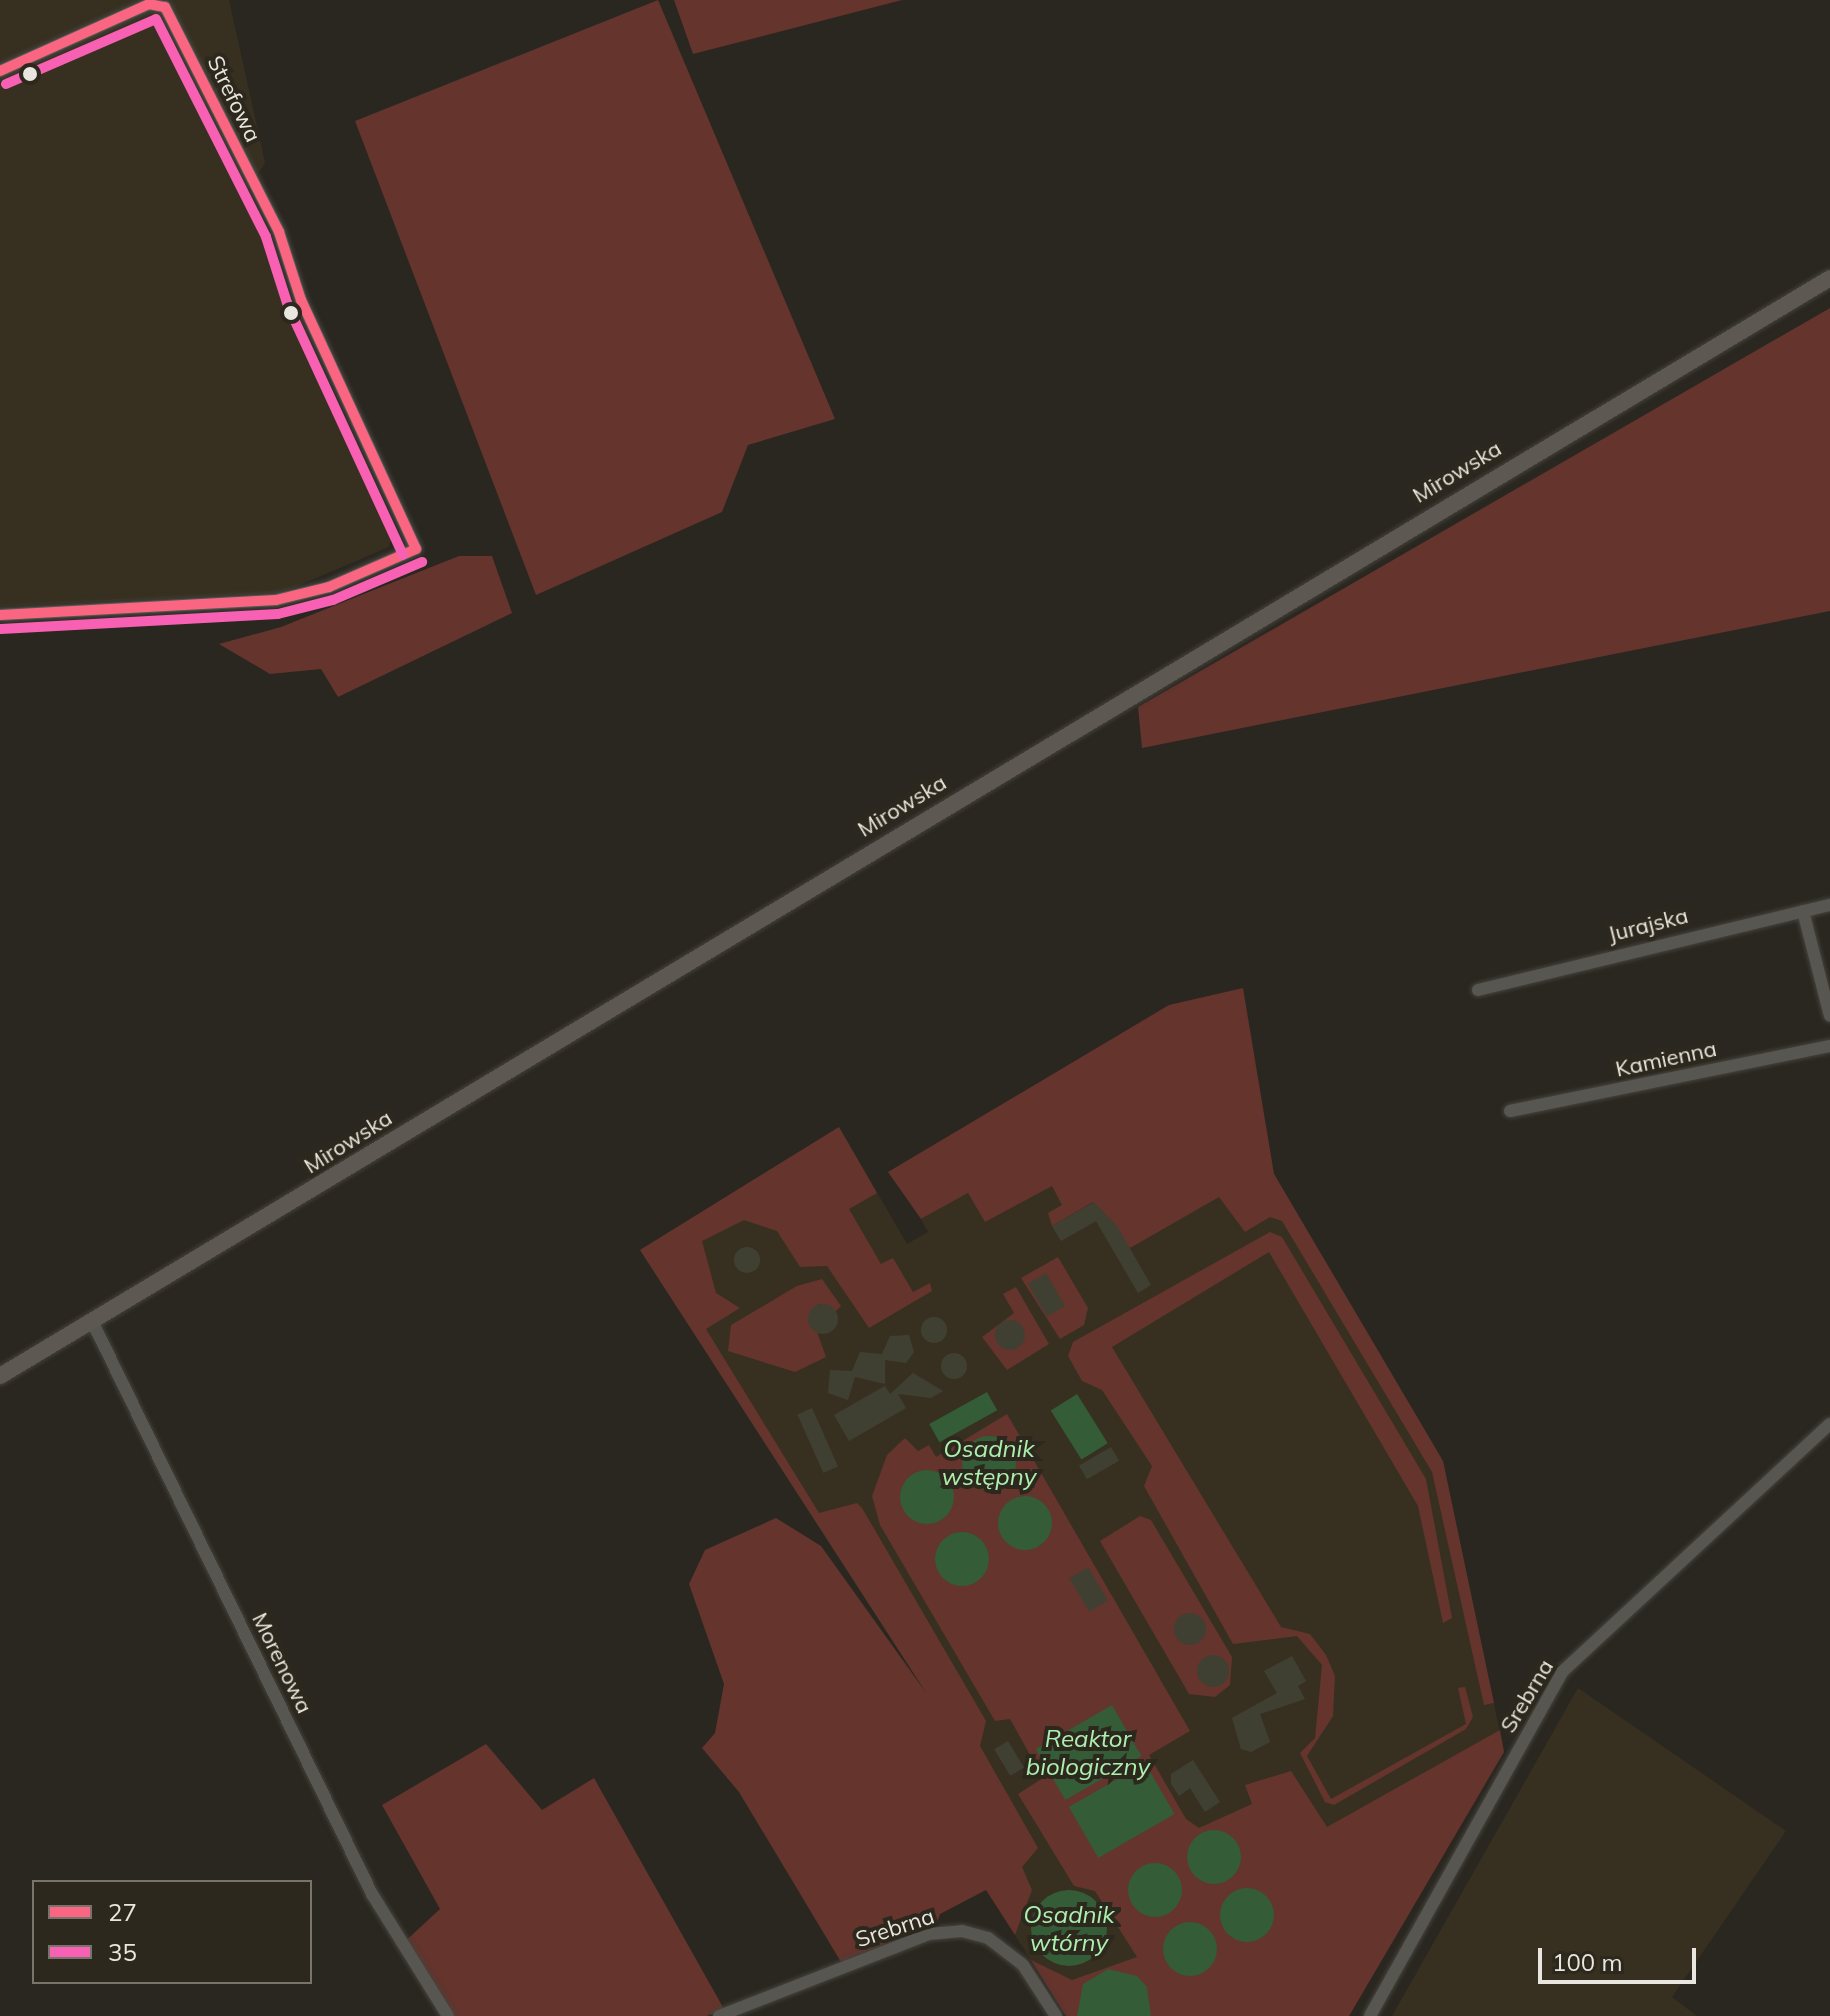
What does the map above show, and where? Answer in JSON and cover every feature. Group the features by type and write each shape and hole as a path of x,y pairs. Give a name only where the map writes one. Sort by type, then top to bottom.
{"street":[{"name":"Strefowa","path":"0,71 149,4 165,7 279,232 301,300 416,549 329,587 276,600 0,615"},
{"name":"Mirowska","path":"0,1376 1830,278"},
{"name":"Jurajska","path":"1478,990 1830,905"},
{"path":"1803,911 1830,1016"},
{"name":"Kamienna","path":"1510,1111 1830,1046"},
{"name":"Morenowa","path":"92,1321 372,1894 448,2016"},
{"name":"Srebrna","path":"1370,2016 1562,1672 1830,1424"},
{"name":"Srebrna","path":"719,2016 952,1931 1006,1950 1056,2016"}],"shaded area":[{"path":"0,0 229,0 265,163 245,195 394,527 389,547 281,593 0,606"},
{"path":"658,0 835,419 748,445 722,512 536,595 355,121"},
{"path":"674,0 902,0 693,54"},
{"path":"1830,308 1830,611 1142,748 1138,707"},
{"path":"459,556 492,556 512,613 338,697 321,669 270,674 219,644 281,627"},
{"path":"1243,988 1274,1174 1443,1461 1494,1703 1484,1705 1432,1472 1282,1221 1270,1217 1245,1232 1219,1197 1130,1248 1093,1202 1052,1226 1048,1213 1062,1205 1052,1186 985,1222 968,1193 921,1219 888,1172 1169,1005"},
{"path":"1257,1077 1274,1174 1443,1461 1504,1752 1349,2016 1066,2016 986,1889 970,1761 640,1250 839,1127 907,1244 928,1232 921,1219 968,1193 985,1220"},
{"path":"839,1127 877,1193 849,1209 881,1264 893,1258 913,1292 930,1283 932,1291 869,1328 827,1266 800,1267 777,1231 744,1220 702,1241 716,1293 740,1308 706,1329 819,1513 857,1503 862,1508 986,1721 980,1746 1038,1848 1022,1867 1032,1890 1015,1935 986,1890 940,1914 937,1923 841,1962 739,1792 702,1748 715,1733 724,1684 689,1584 705,1550 776,1518 821,1546 927,1694 640,1250"},
{"path":"1270,1232 1282,1237 1426,1479 1452,1618 1443,1623 1418,1506 1269,1252 1112,1347 1281,1627 1310,1634 1326,1655 1335,1676 1333,1716 1307,1756 1331,1799 1466,1724 1458,1688 1465,1687 1473,1717 1466,1729 1334,1805 1325,1802 1300,1753 1315,1738 1322,1665 1297,1636 1233,1644 1144,1486 1152,1466 1102,1390 1082,1381 1068,1356 1073,1342"},
{"path":"1058,1257 1088,1308 1084,1325 1060,1339 1021,1278"},
{"path":"822,1279 841,1306 836,1311 820,1304 810,1312 826,1357 795,1372 728,1351 731,1325 797,1286"},
{"path":"1016,1287 1049,1344 1007,1370 982,1337 1014,1313 1003,1294"},
{"path":"1007,1414 1190,1731 1149,1755 1186,1819 1199,1828 1252,1804 1245,1785 1291,1771 1327,1827 1500,1730 1504,1752 1349,2016 1066,2016 1031,1960 1072,1980 1137,1957 1095,1891 1074,1886 1018,1794 1043,1778 1010,1719 995,1721 880,1525 872,1496 887,1455 905,1438 918,1451 929,1445 936,1457"},
{"path":"1140,1516 1151,1520 1232,1657 1230,1685 1215,1697 1189,1694 1100,1541"},
{"path":"1578,1688 1786,1831 1672,1997 1697,2016 1392,2016"},
{"path":"486,1744 542,1810 594,1778 724,2009 707,2016 444,2016 400,1946 440,1909 382,1805"}],"water":[{"path":"987,1392 997,1410 939,1442 929,1424"},
{"path":"1077,1394 1108,1443 1081,1460 1051,1410"},
{"name":"Osadnik wstępny","path":"989,1436 1008,1444 1016,1463 1008,1482 989,1490 970,1482 962,1463 970,1444"},
{"name":"Osadnik wstępny","path":"927,1470 946,1478 954,1497 946,1516 927,1524 908,1516 900,1497 908,1478"},
{"name":"Osadnik wstępny","path":"1025,1496 1044,1504 1052,1523 1044,1542 1025,1550 1006,1542 998,1523 1006,1504"},
{"name":"Osadnik wstępny","path":"962,1532 981,1540 989,1559 981,1578 962,1586 943,1578 935,1559 943,1540"},
{"name":"Reaktor biologiczny","path":"1112,1705 1142,1756 1065,1800 1036,1749"},
{"name":"Reaktor biologiczny","path":"1145,1763 1174,1814 1098,1858 1069,1807"},
{"path":"1214,1830 1233,1838 1241,1857 1233,1876 1214,1884 1195,1876 1187,1857 1195,1838"},
{"name":"Osadnik wtórny","path":"1155,1863 1174,1871 1182,1890 1174,1909 1155,1917 1136,1909 1128,1890 1136,1871"},
{"path":"1247,1888 1266,1896 1274,1915 1266,1934 1247,1942 1228,1934 1220,1915 1228,1896"},
{"name":"Osadnik wtórny","path":"1069,1890 1083,1893 1096,1901 1104,1914 1107,1928 1104,1942 1096,1955 1083,1963 1069,1966 1055,1963 1042,1955 1034,1942 1031,1928 1034,1914 1042,1901 1055,1893"},
{"name":"Osadnik wtórny","path":"1190,1922 1209,1930 1217,1949 1209,1968 1190,1976 1171,1968 1163,1949 1171,1930"},
{"name":"Osadnik wtórny","path":"1108,1969 1137,1976 1147,1987 1151,2016 1077,2016 1083,1984"}],"building":[{"path":"1094,1202 1117,1226 1151,1285 1138,1293 1096,1221 1061,1241 1052,1226"},
{"path":"747,1247 756,1251 760,1260 756,1269 747,1273 738,1269 734,1260 738,1251"},
{"path":"1046,1273 1065,1306 1047,1316 1028,1284"},
{"path":"823,1304 834,1308 838,1319 834,1330 823,1334 812,1330 808,1319 812,1308"},
{"path":"934,1317 943,1321 947,1330 943,1339 934,1343 925,1339 921,1330 925,1321"},
{"path":"1010,1320 1016,1321 1024,1329 1024,1341 1016,1349 1010,1350 1004,1349 996,1341 995,1335 996,1329 1004,1321"},
{"path":"909,1335 914,1352 906,1363 885,1360 885,1384 855,1377 848,1400 828,1393 830,1370 852,1371 860,1352 882,1354 890,1336"},
{"path":"954,1353 963,1357 967,1366 963,1375 954,1379 945,1375 941,1366 945,1357"},
{"path":"913,1373 943,1391 931,1398 898,1394 906,1408 849,1441 834,1415 885,1386 890,1394"},
{"path":"812,1408 838,1466 823,1473 797,1415"},
{"path":"1111,1447 1119,1461 1087,1479 1079,1466"},
{"path":"1088,1567 1108,1600 1089,1612 1069,1578"},
{"path":"1190,1613 1201,1618 1206,1629 1201,1640 1190,1645 1179,1640 1174,1629 1179,1618"},
{"path":"1213,1655 1224,1660 1229,1671 1224,1682 1213,1687 1202,1682 1197,1671 1202,1660"},
{"path":"1292,1656 1306,1681 1298,1686 1305,1699 1260,1714 1270,1742 1251,1752 1241,1749 1232,1718 1277,1693 1264,1671"},
{"path":"1008,1741 1024,1768 1010,1776 994,1749"},
{"path":"1193,1760 1220,1802 1205,1812 1190,1788 1179,1796 1171,1784 1171,1774"}],"transit line":[{"name":"27","path":"0,71 149,4 165,7 279,232 301,300 416,549"},
{"name":"35","path":"6,84 156,19 266,237 288,306 403,555"},
{"name":"27","path":"0,615 276,600 329,587 416,549"},
{"name":"35","path":"1,629 278,614 333,600 422,562"}]}
